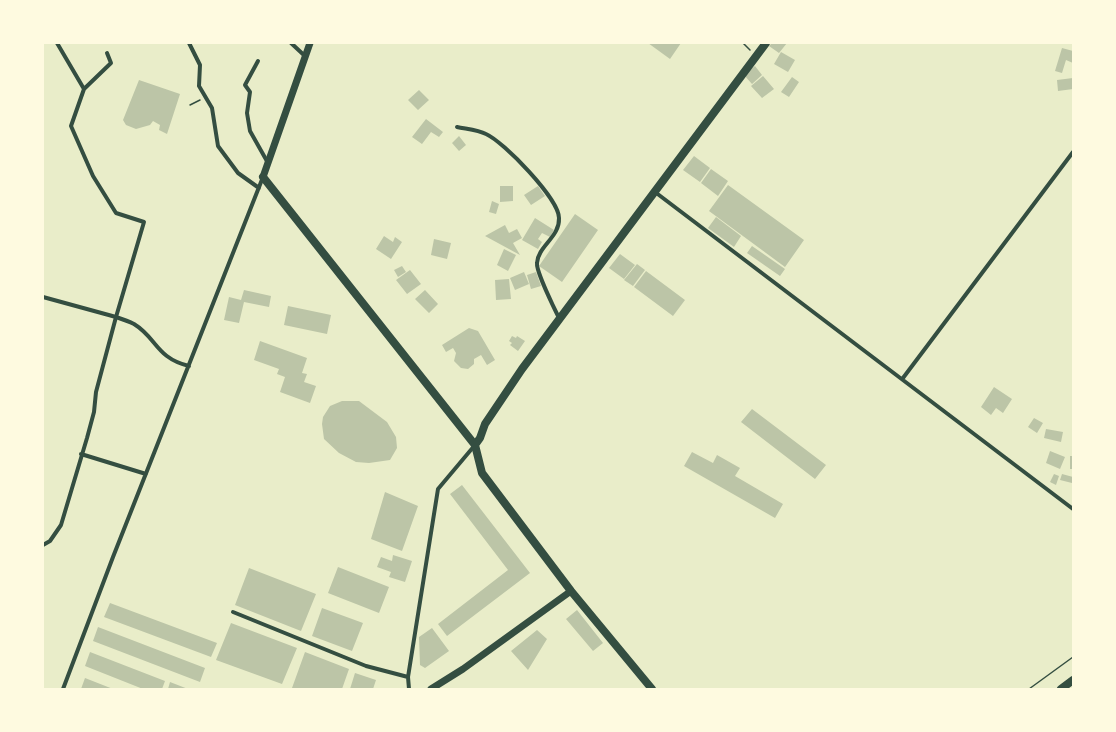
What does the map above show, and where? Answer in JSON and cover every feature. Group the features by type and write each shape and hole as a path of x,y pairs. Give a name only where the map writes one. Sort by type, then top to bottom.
{"main road":[{"path":"474,445 485,424 522,369 766,43"},
{"path":"263,177 474,445 482,473 571,591 652,689"},
{"path":"1061,689 1073,680"}],"street":[{"path":"57,43 84,89"},
{"path":"189,43 200,65 199,86 212,108 218,146 238,172 259,188"},
{"path":"290,43 306,57"},
{"path":"63,689 259,188 310,43"},
{"path":"43,545 50,540 60,525 87,438 94,412 96,392 144,222 116,213 93,176 71,126 84,89 111,63 107,53"},
{"path":"258,61 245,85 250,92 247,113 250,131 268,163"},
{"path":"457,127 487,134 509,151 536,179 554,205 560,217 557,232 538,255 536,265 560,320"},
{"path":"902,378 1073,152"},
{"path":"655,192 1073,509"},
{"path":"43,297 116,317 134,324 163,354 178,363 189,366"},
{"path":"409,689 408,678 438,489 474,445"},
{"path":"81,454 146,474"},
{"path":"433,687 463,669 571,591"},
{"path":"233,612 366,666 408,678"},
{"path":"433,687 443,689"}],"path":[{"path":"190,105 205,97"},
{"path":"1029,689 1073,656"}],"building":[{"path":"648,43 681,43 670,59"},
{"path":"772,43 787,43 779,53 769,46"},
{"path":"1062,48 1073,51 1073,63 1066,60 1062,73 1055,71"},
{"path":"781,52 795,60 788,72 774,64"},
{"path":"755,66 762,75 752,84 744,75"},
{"path":"763,76 774,89 762,98 751,86"},
{"path":"792,77 799,82 789,97 781,92"},
{"path":"1073,78 1073,89 1058,91 1057,80"},
{"path":"139,80 180,94 167,134 159,130 160,125 153,121 150,125 136,129 126,125 123,120"},
{"path":"419,90 429,100 418,110 408,100"},
{"path":"426,119 443,132 439,137 431,132 422,144 412,137"},
{"path":"459,136 466,145 459,151 452,143"},
{"path":"694,156 710,168 700,182 683,170"},
{"path":"711,169 728,181 718,196 701,183"},
{"path":"728,185 804,240 785,267 709,211"},
{"path":"500,186 513,186 513,201 500,202"},
{"path":"538,186 545,196 531,205 524,195"},
{"path":"492,201 499,204 496,214 489,212"},
{"path":"575,214 598,230 562,282 539,266"},
{"path":"716,217 741,236 734,247 708,228"},
{"path":"535,218 554,230 550,237 542,233 538,239 542,242 538,249 522,240"},
{"path":"505,225 509,233 517,229 522,238 513,243 520,255 485,236"},
{"path":"384,236 393,242 395,237 402,242 391,259 376,249"},
{"path":"434,239 451,243 447,259 431,255"},
{"path":"752,246 785,269 780,276 747,253"},
{"path":"504,249 516,255 508,271 497,265"},
{"path":"620,254 635,265 624,279 609,268"},
{"path":"637,264 645,270 633,286 624,280"},
{"path":"402,266 406,272 398,277 394,270"},
{"path":"410,270 421,284 407,294 396,280"},
{"path":"646,271 685,300 673,316 634,287"},
{"path":"524,272 529,284 515,290 510,278"},
{"path":"536,272 541,286 531,289 527,275"},
{"path":"509,279 511,299 496,300 495,280"},
{"path":"244,290 271,296 269,307 244,302 239,323 224,320 229,297 241,300"},
{"path":"425,290 438,304 429,313 415,299"},
{"path":"288,306 331,315 327,334 284,325"},
{"path":"469,328 478,331 495,360 487,365 481,355 474,359 474,364 468,369 461,368 454,361 456,353 453,348 446,352 442,345"},
{"path":"512,336 516,338 517,336 525,341 518,351 510,345 512,343 509,341"},
{"path":"260,341 307,358 302,373 307,374 304,382 316,386 310,403 280,392 285,377 277,374 279,369 254,360"},
{"path":"994,387 1012,399 1003,413 996,408 991,415 981,407"},
{"path":"342,401 359,401 387,422 396,437 397,448 390,460 369,463 356,462 339,453 324,439 322,424 323,417 330,406"},
{"path":"752,409 826,465 815,479 741,422"},
{"path":"1034,418 1043,423 1037,433 1028,427"},
{"path":"1046,429 1063,432 1061,442 1044,438"},
{"path":"1050,451 1065,457 1060,469 1046,463"},
{"path":"692,452 713,463 717,455 740,468 735,476 783,504 775,518 684,466"},
{"path":"1070,456 1073,456 1073,469 1070,469"},
{"path":"1054,474 1059,476 1056,485 1050,482"},
{"path":"1062,474 1073,477 1072,483 1060,480"},
{"path":"462,485 530,573 447,636 438,624 508,570 450,494"},
{"path":"385,492 418,506 402,551 371,539"},
{"path":"393,555 412,561 405,582 389,577 391,572 377,567 381,557 392,561"},
{"path":"338,567 389,587 379,613 328,593"},
{"path":"249,568 316,594 301,631 235,605"},
{"path":"110,603 217,643 211,657 104,617"},
{"path":"322,608 363,623 352,651 312,636"},
{"path":"577,610 603,643 593,651 566,619"},
{"path":"231,623 297,648 282,684 216,660"},
{"path":"98,627 205,668 200,682 93,641"},
{"path":"432,628 449,651 425,668 420,665 419,637"},
{"path":"537,630 547,639 528,670 511,651"},
{"path":"90,652 165,681 162,689 143,689 85,666"},
{"path":"305,652 349,669 342,689 292,688"},
{"path":"355,673 376,680 373,689 350,689"},
{"path":"85,678 113,689 81,689"},
{"path":"170,682 188,689 168,689"}]}
